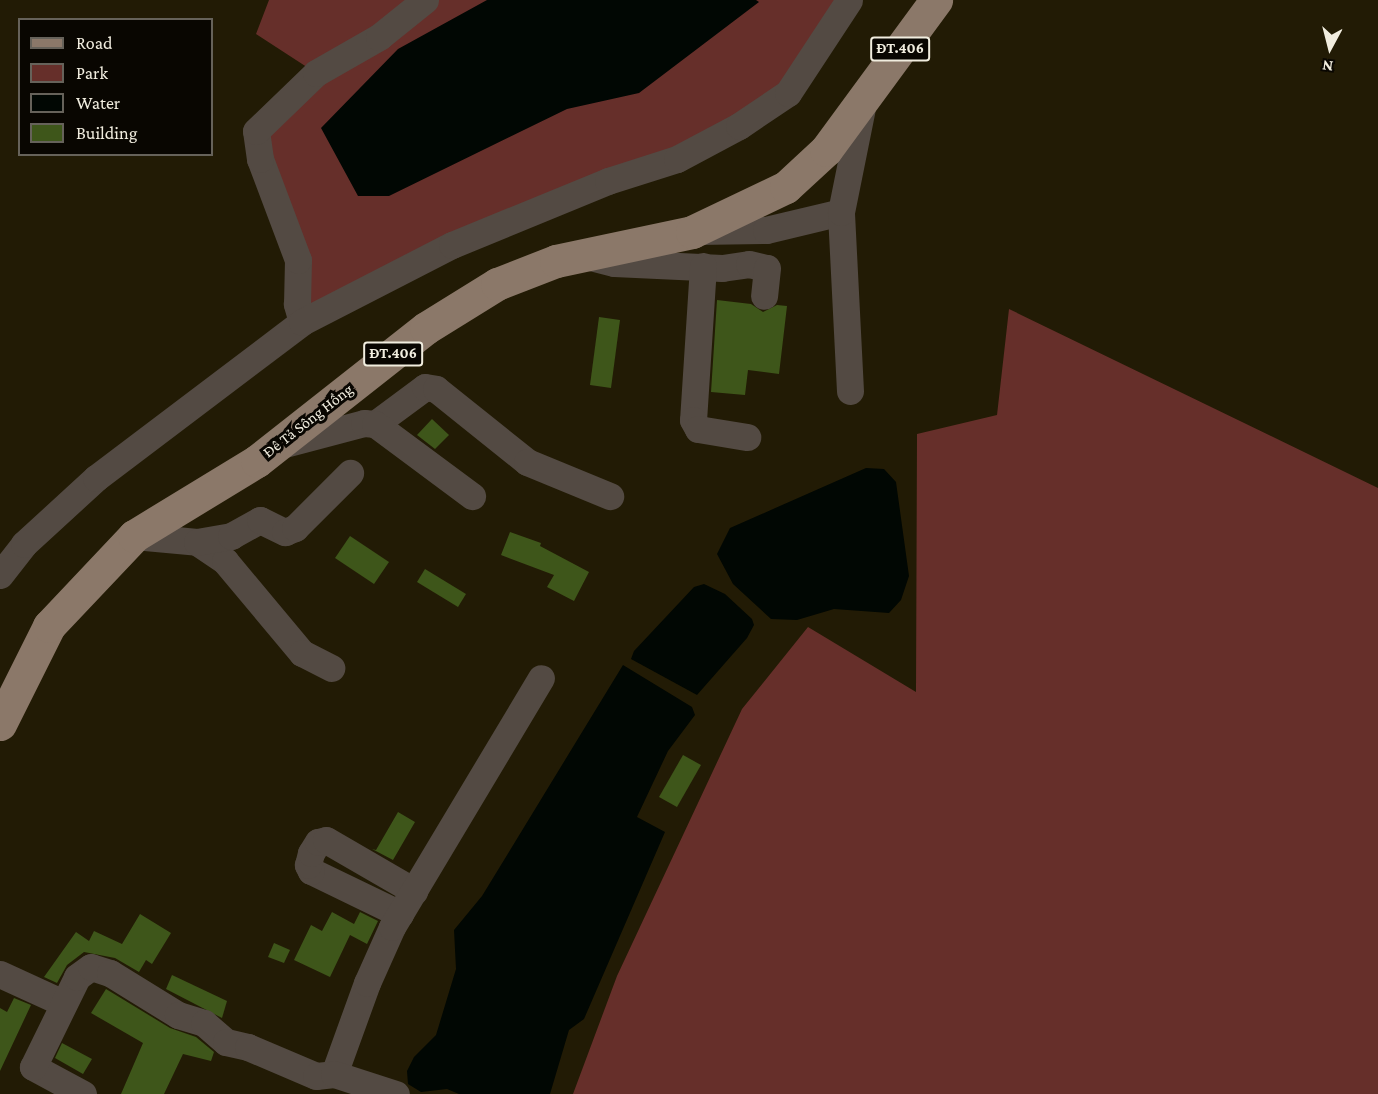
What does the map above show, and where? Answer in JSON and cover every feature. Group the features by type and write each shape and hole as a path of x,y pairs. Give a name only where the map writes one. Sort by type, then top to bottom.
{"main road":[{"name":"ĐT.406","path":"863,99 936,0"},
{"name":"Đê Tả Sông Hồng","path":"0,724 50,626 134,536 275,447 426,328 507,280 583,255 692,231 786,187 826,150 863,99"}],"street":[{"path":"302,322 297,304 298,260 260,159 256,131 316,73 379,37 425,0"},
{"path":"0,575 24,544 96,478 302,322 452,245 608,181 678,159 739,126 788,93 849,0"},
{"path":"850,391 841,212 863,99"},
{"path":"692,231 766,230 841,212"},
{"path":"583,255 614,262 703,266 749,264 767,268 764,296"},
{"path":"703,266 693,420 698,429 747,437"},
{"path":"375,424 425,387 436,389 527,462 610,496"},
{"path":"275,447 364,423 375,424 472,496"},
{"path":"134,536 197,542 231,536 260,520 285,532 295,528 350,473"},
{"path":"197,542 225,561 302,653 331,668"},
{"path":"319,1081 400,914 541,678"},
{"path":"400,914 311,871 308,865 311,853 318,842 326,840 414,891"},
{"path":"83,1094 33,1067 77,977 85,969 97,968 178,1015 204,1023 226,1042 248,1047 319,1081 396,1094"},
{"path":"0,975 63,1003"}],"green space":[{"path":"269,0 846,0 788,93 302,322 256,131 316,73 256,34"},
{"path":"1009,309 1378,488 1378,1094 573,1094 617,976 742,709 808,627 916,692 917,434 997,415"}],"water":[{"path":"487,0 756,0 759,2 639,93 567,109 389,196 358,196 321,128 398,49"},
{"path":"866,468 884,469 896,482 909,576 901,600 889,613 834,609 797,620 771,619 733,584 717,554 730,528"},
{"path":"704,584 725,594 752,619 754,625 747,638 697,695 631,659 634,651 694,587"},
{"path":"623,665 692,707 695,715 668,751 637,817 665,832 584,1019 569,1030 550,1094 459,1094 447,1089 421,1092 408,1084 407,1071 414,1057 436,1035 456,969 454,930 482,896"}],"building":[{"path":"717,300 751,304 763,312 777,305 787,306 779,374 748,370 745,395 711,392"},
{"path":"599,317 620,320 611,388 590,385"},
{"path":"432,419 449,435 435,449 417,435"},
{"path":"510,532 541,543 540,546 589,572 574,601 547,587 554,575 501,555"},
{"path":"350,536 389,562 374,584 335,558"},
{"path":"425,569 466,594 458,607 417,582"},
{"path":"683,755 701,765 677,807 659,797"},
{"path":"398,812 415,822 393,860 372,849 376,850"},
{"path":"332,912 354,924 360,912 378,921 367,944 350,935 330,977 294,960 311,925 322,931"},
{"path":"140,914 171,933 152,964 146,960 139,972 115,958 84,952 67,965 57,983 44,977 76,932 89,941 94,931 122,944"},
{"path":"274,943 290,950 284,963 268,957"},
{"path":"172,975 227,1001 222,1018 166,989"},
{"path":"106,989 170,1028 196,1037 214,1052 211,1061 183,1054 164,1094 121,1094 143,1043 91,1013"},
{"path":"14,998 31,1005 0,1071 0,1008 7,1012"},
{"path":"62,1043 92,1059 83,1074 55,1058"}]}
